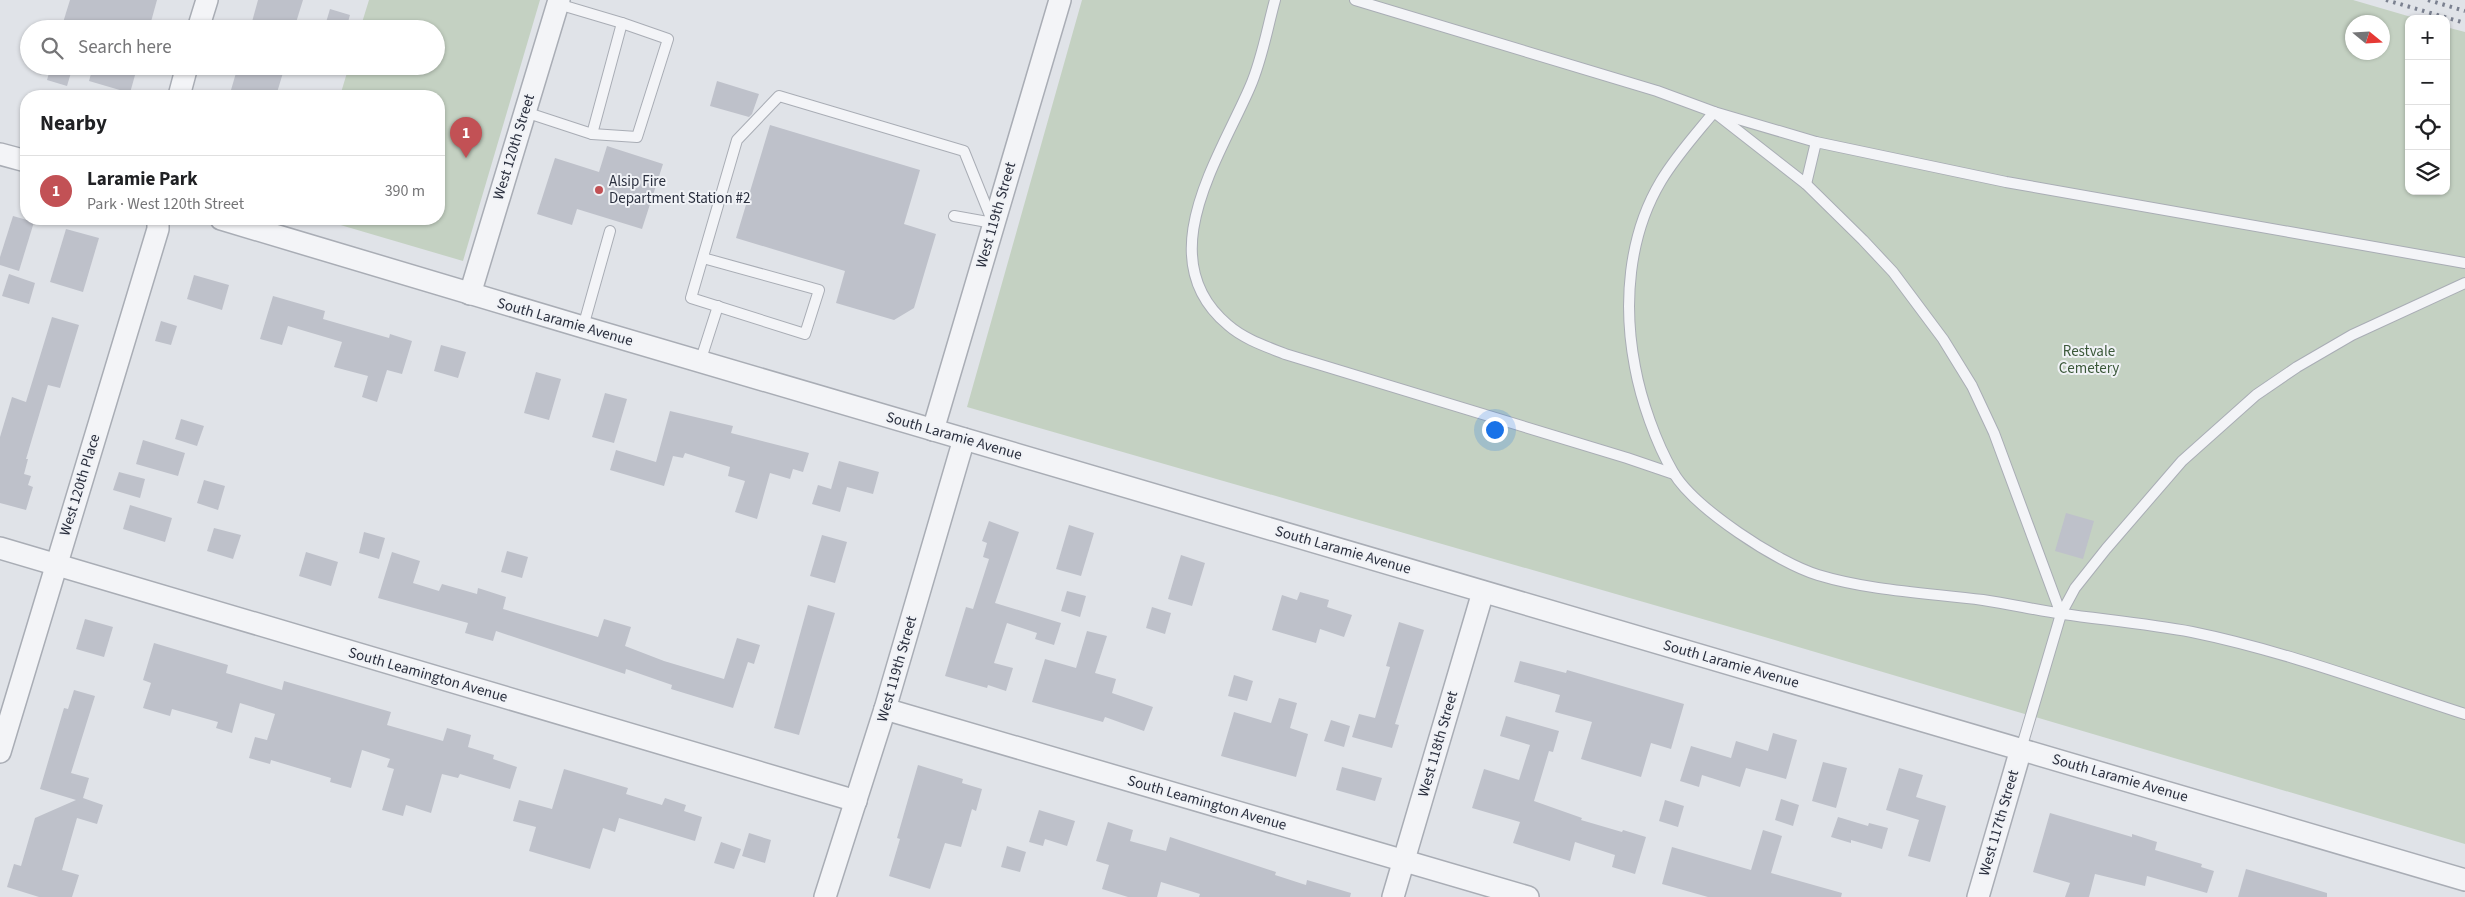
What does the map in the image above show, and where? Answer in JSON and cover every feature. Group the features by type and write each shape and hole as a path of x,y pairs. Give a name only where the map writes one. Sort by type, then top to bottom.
{"street":[{"path":"201,20 207,0"},
{"name":"West 119th Street","path":"933,430 1060,0"},
{"name":"West 120th Street","path":"470,294 558,2"},
{"path":"181,90 185,75"},
{"path":"0,154 20,159"},
{"name":"West 120th Place","path":"0,752 158,225"},
{"name":"South Laramie Avenue","path":"241,225 700,362 2465,880"},
{"name":"West 119th Street","path":"825,897 885,708 964,439"},
{"name":"South Leamington Avenue","path":"0,548 856,801"},
{"name":"West 118th Street","path":"1393,897 1484,592"},
{"name":"South Leamington Avenue","path":"885,708 1528,897"},
{"name":"West 117th Street","path":"1978,897 2021,749"}],"lane":[{"path":"1275,0 1251,84 1201,195 1194,217 1191,243 1192,266 1199,290 1212,309 1228,326 1247,338 1284,354 1674,474"},
{"path":"1355,0 1657,91 1714,112 1816,142 1970,176 2465,263"},
{"path":"525,112 592,134 637,137 668,39 558,2"},
{"path":"592,134 622,23"},
{"path":"703,258 819,290 805,334 691,298 737,140 779,96 964,151 993,223"},
{"path":"1714,112 1661,180 1648,206 1633,258 1628,322 1638,380 1647,408 1674,474 1697,500 1755,543 1787,563 1816,575 1897,592 1991,601 2061,614 2154,625 2228,640 2303,661 2465,714"},
{"path":"1714,112 1806,184 1893,272 1938,332 1972,386 2017,491 2035,548 2061,614"},
{"path":"1806,184 1816,142"},
{"path":"954,216 993,223"},
{"path":"583,327 610,231"},
{"path":"2021,749 2061,614 2075,588 2143,504 2182,461 2249,400 2297,367 2352,335 2465,283"},
{"path":"700,362 718,306"}],"green space":[{"path":"369,0 540,0 463,261 340,225 445,225 445,90 342,90 346,75 445,75 445,20 363,20"},
{"name":"Restvale Cemetery","path":"1082,0 2353,0 2405,15 2405,195 2450,195 2450,28 2465,32 2465,844 1751,633 967,407"}],"building":[{"path":"70,0 157,0 151,20 64,20"},
{"path":"258,0 303,0 297,20 252,20"},
{"path":"330,9 350,15 349,20 327,20"},
{"path":"48,75 70,75 67,86 47,80"},
{"path":"91,75 135,75 131,90 120,90 89,81"},
{"path":"235,75 282,75 278,90 231,90"},
{"path":"717,81 759,94 752,114 749,117 710,106"},
{"path":"770,125 920,170 904,224 936,234 914,308 894,320 836,303 845,271 736,238"},
{"name":"Alsip Fire Department Station #2","path":"607,146 663,164 642,229 577,209 572,225 537,214 555,158 599,172"},
{"path":"13,216 20,218 20,225 33,225 19,271 0,265 0,257"},
{"path":"66,229 99,238 83,292 50,282"},
{"path":"9,274 35,283 29,304 2,296"},
{"path":"194,275 229,285 222,310 187,299"},
{"path":"273,296 325,311 323,319 389,338 390,334 412,341 402,374 387,370 377,402 362,397 368,376 334,367 342,342 288,326 282,345 260,339"},
{"path":"52,317 79,325 60,388 48,385 26,459 28,459 24,474 31,476 28,485 33,487 26,510 0,503 0,437 12,397 26,402"},
{"path":"161,321 177,326 171,345 155,341"},
{"path":"441,345 466,352 458,378 434,371"},
{"path":"536,372 561,379 549,420 524,413"},
{"path":"605,393 627,399 614,443 592,437"},
{"path":"670,411 733,426 731,433 809,453 803,472 793,469 790,479 770,473 757,519 735,512 745,481 728,476 730,467 685,453 683,458 673,456 664,486 610,470 616,450 656,462"},
{"path":"181,419 204,426 197,446 175,439"},
{"path":"143,440 185,453 178,476 136,464"},
{"path":"839,461 879,472 873,494 847,487 840,512 812,504 818,485 831,489"},
{"path":"119,472 145,479 140,498 113,490"},
{"path":"204,480 225,486 218,510 197,503"},
{"path":"130,505 172,518 165,542 123,529"},
{"path":"2066,513 2094,521 2083,559 2055,551"},
{"path":"989,521 1019,532 995,603 1061,623 1054,645 1035,639 1037,633 1007,623 994,663 1013,668 1006,691 988,685 987,688 945,676 966,607 973,609 989,559 983,557 987,543 982,541"},
{"path":"1069,525 1094,533 1081,576 1056,569"},
{"path":"214,528 241,535 233,559 207,551"},
{"path":"364,532 385,538 379,559 359,553"},
{"path":"822,535 847,542 835,583 810,576"},
{"path":"507,551 528,557 522,578 501,572"},
{"path":"306,552 338,562 331,586 299,576"},
{"path":"392,552 420,561 413,583 439,591 442,584 477,594 478,588 506,597 503,609 598,637 604,619 631,627 625,646 664,661 724,679 737,638 760,645 754,664 748,662 733,708 671,689 672,685 626,669 625,674 496,631 493,641 465,633 468,623 378,598"},
{"path":"1181,555 1205,563 1192,606 1168,599"},
{"path":"1067,591 1086,596 1080,617 1061,611"},
{"path":"1300,592 1329,600 1327,607 1352,615 1344,637 1320,629 1316,643 1272,630 1282,595 1297,600"},
{"path":"808,605 835,613 799,735 774,728"},
{"path":"1152,607 1171,613 1165,634 1146,628"},
{"path":"85,619 113,627 104,657 76,649"},
{"path":"1399,622 1424,630 1395,724 1399,725 1392,748 1352,737 1359,714 1375,718 1390,667 1386,666"},
{"path":"1087,631 1107,636 1095,673 1116,679 1112,693 1153,707 1144,731 1105,717 1103,722 1032,702 1045,659 1076,668"},
{"path":"154,643 228,665 226,673 282,690 284,681 391,712 387,725 443,741 447,728 471,735 468,747 494,755 493,759 517,767 510,789 460,774 458,778 442,774 431,813 406,805 403,816 382,810 394,769 387,767 390,759 362,750 351,788 330,782 331,778 271,760 270,764 249,758 255,737 267,740 275,714 240,703 232,733 216,728 218,722 172,709 170,716 143,708 151,683 143,680"},
{"path":"1520,661 1566,673 1567,670 1684,704 1671,749 1651,743 1641,777 1581,759 1592,722 1555,712 1560,695 1514,682"},
{"path":"1234,675 1253,681 1247,701 1228,696"},
{"path":"74,690 95,696 71,773 89,778 83,798 103,805 97,824 77,818 62,870 79,875 72,897 39,897 7,887 14,864 21,866 35,818 76,800 40,789 64,708 68,709"},
{"path":"1279,698 1297,703 1290,728 1308,734 1296,777 1221,756 1234,712 1271,723"},
{"path":"1506,716 1559,731 1553,752 1549,751 1534,801 1582,818 1581,820 1646,837 1635,874 1612,867 1615,855 1575,842 1570,861 1513,843 1520,822 1472,808 1484,769 1519,780 1530,745 1500,736"},
{"path":"1331,720 1350,726 1344,747 1324,741"},
{"path":"1773,733 1797,740 1786,779 1746,768 1740,787 1702,775 1699,787 1680,781 1691,746 1731,758 1736,741 1768,751"},
{"path":"1823,762 1847,768 1836,808 1812,801"},
{"path":"918,765 963,779 962,783 982,789 976,811 972,809 961,847 945,843 930,889 889,876 900,839 897,838"},
{"path":"1342,767 1382,778 1375,801 1336,790"},
{"path":"1899,768 1923,775 1916,797 1946,806 1930,862 1908,856 1919,820 1886,810"},
{"path":"564,769 628,788 626,794 662,805 665,798 686,805 684,811 702,817 695,841 619,818 615,832 603,828 590,869 529,851 536,827 513,821 519,800 552,809"},
{"path":"1781,799 1799,805 1793,826 1775,820"},
{"path":"1665,800 1684,806 1678,827 1659,821"},
{"path":"1039,810 1075,821 1067,846 1045,839 1043,846 1029,842"},
{"path":"2050,813 2132,837 2132,834 2157,842 2155,850 2202,864 2201,867 2214,871 2207,893 2147,876 2145,886 2095,874 2089,897 2065,897 2070,883 2033,872"},
{"path":"1838,817 1868,826 1869,823 1888,828 1882,849 1851,840 1851,843 1831,837"},
{"path":"1108,822 1133,830 1130,841 1166,851 1170,837 1276,872 1275,875 1306,885 1307,880 1351,893 1350,897 1199,897 1200,894 1161,882 1157,897 1128,897 1102,889 1109,865 1096,861"},
{"path":"1763,830 1782,836 1771,873 1842,893 1841,897 1708,897 1662,884 1672,847 1751,870"},
{"path":"749,833 771,840 765,863 742,856"},
{"path":"721,842 741,849 734,869 714,863"},
{"path":"1007,846 1026,852 1020,872 1001,867"},
{"path":"2246,869 2327,893 2327,897 2238,897"}],"railway":[{"path":"2386,0 2465,23"},
{"path":"2428,0 2465,11"}],"place":[{"name":"Laramie Park","path":"466,158"},
{"name":"Alsip Fire Department Station #2","path":"599,190"}]}
